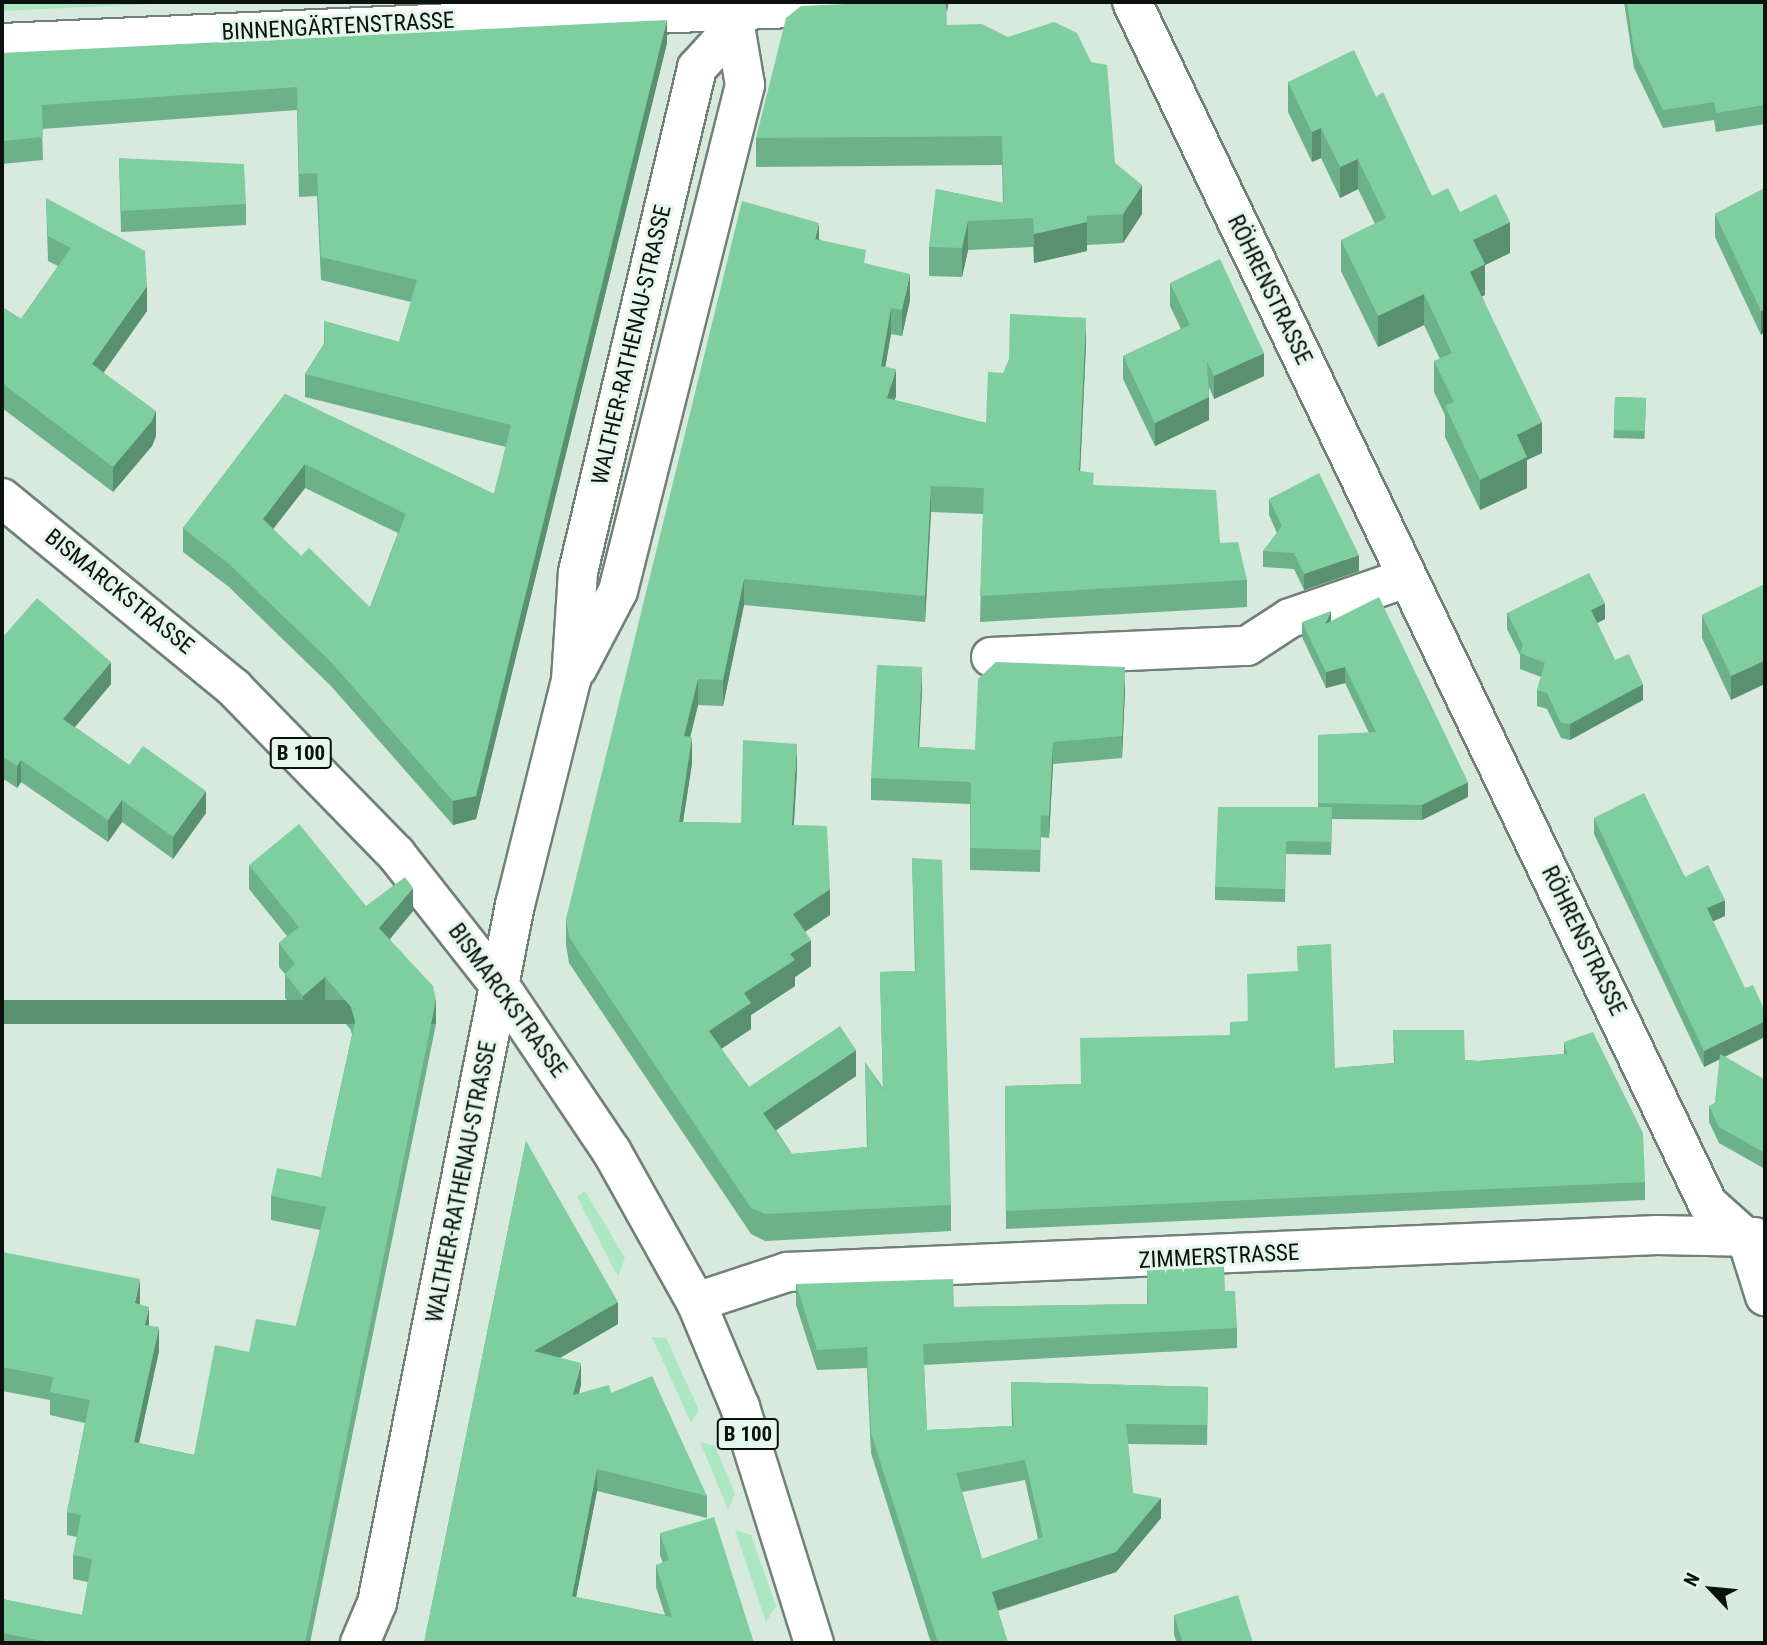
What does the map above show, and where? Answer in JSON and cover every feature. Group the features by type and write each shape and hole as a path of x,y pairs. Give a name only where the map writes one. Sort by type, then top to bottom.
{"street":[{"name":"BINNENGÄRTENSTRASSE","path":"2,43 927,2"},
{"name":"RÖHRENSTRASSE","path":"1132,2 1708,1203 1756,1237 1765,1296"},
{"name":"WALTHER-RATHENAU-STRASSE","path":"571,680 618,591 745,85 739,12"},
{"name":"WALTHER-RATHENAU-STRASSE","path":"360,1643 377,1603 500,986 571,680 578,572 697,68 739,12"},
{"name":"BISMARCKSTRASSE","path":"2,498 234,688 397,853 500,986 612,1152 696,1302 740,1407 814,1643"},
{"path":"990,657 1247,646 1290,618 1406,578"},
{"name":"ZIMMERSTRASSE","path":"696,1302 787,1272 1657,1234 1756,1237"},
{"name":"WALTHER-RATHENAU-STRASSE","path":"377,1603 379,1643"}],"green space":[{"path":"2,2 193,2 2,11"},
{"path":"585,1191 625,1258 618,1277 577,1197"},
{"path":"652,1337 666,1338 699,1410 691,1423"},
{"path":"700,1442 715,1446 735,1494 728,1509"},
{"path":"735,1530 751,1535 776,1606 766,1622"}],"building":[{"path":"946,2 947,25 982,24 1008,37 1054,22 1077,33 1091,62 1107,65 1115,163 1142,185 1123,214 1087,216 1087,222 1034,234 1033,218 968,221 962,248 929,247 936,189 1004,203 1002,136 756,138 786,18 801,6"},
{"path":"1627,2 1765,2 1765,105 1716,113 1714,102 1663,110 1634,50"},
{"path":"667,20 476,796 453,801 331,662 229,564 183,528 285,394 494,494 511,425 305,374 325,342 324,321 399,342 417,280 321,257 317,173 299,174 297,87 42,105 43,137 2,141 2,53","holes":["305,464 406,514 370,607 309,548 301,556 263,519"]},
{"path":"1354,50 1376,97 1383,92 1432,196 1448,188 1460,212 1496,194 1510,222 1473,240 1485,264 1470,272 1542,422 1517,435 1527,457 1480,480 1445,406 1454,402 1434,361 1452,353 1424,294 1378,316 1341,240 1386,218 1358,159 1340,167 1321,128 1312,132 1288,82"},
{"path":"119,158 244,164 246,204 121,211"},
{"path":"1765,188 1765,309 1761,311 1715,214"},
{"path":"46,198 145,251 147,286 92,364 156,411 152,421 113,467 2,383 2,307 21,319 71,248 48,236"},
{"path":"742,201 819,223 815,239 866,250 864,263 910,274 902,310 891,308 881,366 896,369 887,398 986,423 988,372 1003,373 1009,359 1010,314 1086,318 1079,471 1094,473 1093,485 1216,490 1220,543 1238,542 1247,580 980,596 984,488 931,486 925,596 744,579 723,680 698,679 684,736 692,737 679,822 741,823 743,740 797,744 792,825 827,826 830,889 793,914 811,940 790,954 795,960 744,993 751,1003 709,1031 749,1087 840,1026 856,1050 763,1113 792,1154 868,1147 865,1062 883,1090 880,972 916,971 912,858 942,860 951,1205 765,1214 751,1208 569,937 566,919"},
{"path":"1220,259 1264,353 1214,376 1207,361 1209,397 1155,423 1123,356 1190,325 1170,283"},
{"path":"1615,397 1646,398 1645,431 1614,430"},
{"path":"1319,473 1359,555 1304,574 1294,553 1263,551 1282,526 1269,499"},
{"path":"1589,573 1605,603 1591,610 1615,660 1629,654 1643,684 1570,724 1561,723 1547,693 1537,690 1545,663 1520,653 1523,645 1507,613"},
{"path":"1765,584 1765,660 1731,676 1702,615"},
{"path":"1379,597 1468,782 1422,805 1318,803 1318,735 1376,732 1345,667 1326,672 1302,622 1331,611 1325,624"},
{"path":"37,598 111,662 63,719 129,765 143,746 206,791 173,837 122,800 108,820 21,760 17,766 2,756 2,638"},
{"path":"996,662 1125,667 1122,736 1053,742 1049,816 1041,815 1040,850 970,848 971,782 871,778 877,665 922,667 918,747 975,750 978,679"},
{"path":"1644,793 1685,877 1708,865 1725,900 1707,908 1745,988 1753,985 1765,1011 1765,1021 1704,1051 1594,818"},
{"path":"1218,807 1332,807 1331,842 1286,841 1285,889 1215,887"},
{"path":"299,824 366,906 405,877 413,888 379,928 433,986 436,1000 305,1643 54,1643 2,1633 2,1599 82,1615 92,1559 73,1555 81,1515 67,1512 90,1400 50,1392 53,1377 2,1367 2,1252 140,1279 135,1303 149,1307 145,1325 159,1327 134,1442 194,1455 215,1345 249,1352 256,1319 296,1326 326,1207 271,1196 277,1168 321,1177 355,1022 351,1007 325,977 303,996 285,974 295,964 279,943 299,927 249,865"},
{"path":"1331,944 1335,1068 1395,1063 1393,1030 1464,1030 1465,1060 1478,1061 1567,1054 1564,1042 1593,1032 1643,1133 1645,1182 1006,1211 1005,1086 1081,1084 1080,1038 1230,1035 1230,1022 1248,1021 1247,974 1298,971 1297,946"},
{"path":"1720,1054 1765,1080 1765,1153 1719,1127 1709,1106 1715,1103"},
{"path":"526,1141 618,1302 534,1351 581,1363 573,1395 609,1385 611,1393 652,1376 707,1496 597,1469 572,1596 672,1617 656,1565 669,1560 660,1533 714,1517 754,1643 424,1643"},
{"path":"1224,1266 1225,1291 1235,1291 1237,1328 923,1344 927,1430 1014,1426 1011,1382 1208,1387 1207,1425 1126,1424 1133,1493 1161,1498 1116,1552 992,1592 1008,1643 938,1643 871,1433 867,1347 817,1350 796,1284 953,1279 954,1307 1148,1304 1147,1269","holes":["1025,1460 1043,1537 982,1559 956,1473"]},
{"path":"1238,1595 1253,1643 1183,1643 1174,1615"}]}
